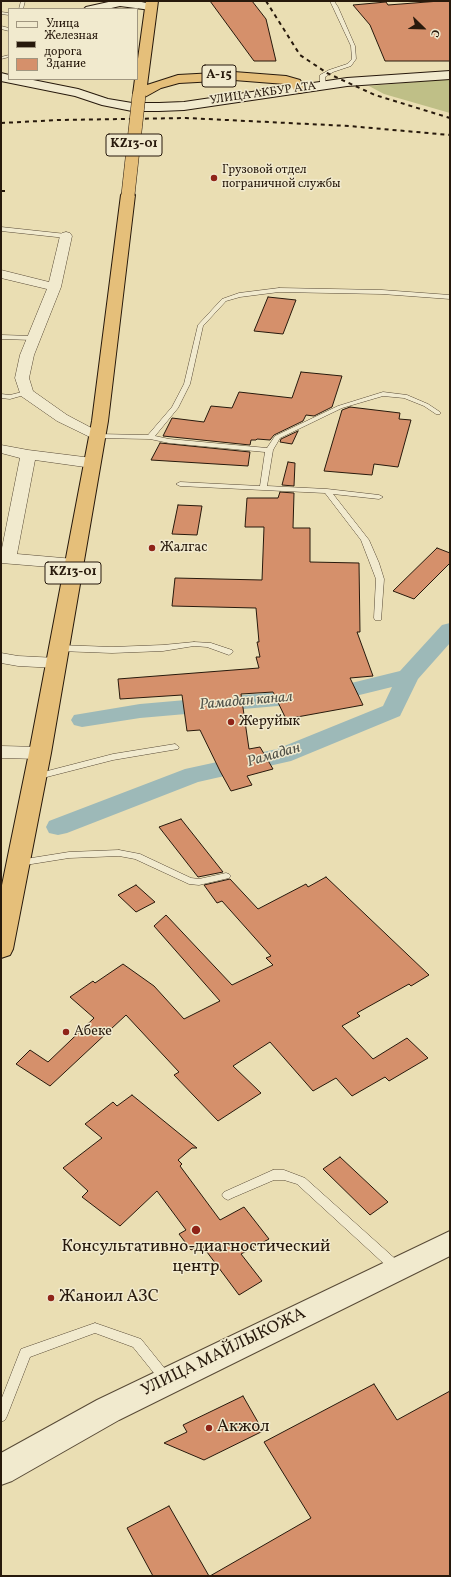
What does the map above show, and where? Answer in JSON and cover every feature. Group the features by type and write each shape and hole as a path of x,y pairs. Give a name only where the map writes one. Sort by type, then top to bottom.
{"highway":[{"name":"KZ13-01","path":"1,949 6,906 19,863 58,656 92,463 109,353 139,94 152,4"},
{"name":"A-15","path":"139,94 168,81 198,77 227,76 259,76 286,80 296,83 299,89"}],"main road":[{"path":"90,8 98,1"},
{"path":"94,8 120,3 152,4"},
{"name":"УЛИЦА АКБУР АТА","path":"15,80 78,93 106,102 132,107 159,107 184,106 323,86 450,75"},
{"path":"63,80 68,86 78,93"},
{"name":"УЛИЦА МАЙЛЫКОЖА","path":"1,1470 108,1410 166,1380 450,1243"}],"street":[{"path":"66,236 54,286 26,355 22,378 26,394 62,418 96,436"},
{"path":"1,274 54,286"},
{"path":"1,449 28,455 92,463"},
{"path":"28,455 5,559 74,564"},
{"path":"1,658 18,661 58,656"},
{"path":"1,752 40,753"}],"lane":[{"path":"323,86 322,76 331,70 349,65 354,59 353,46 332,1"},
{"path":"1,229 66,236"},
{"path":"150,437 175,408 187,384 200,326 224,300 239,295 279,290 382,292 450,297"},
{"path":"1,337 33,338"},
{"path":"1,396 26,394"},
{"path":"263,489 269,450 277,437 340,407 383,394 405,396 426,405 438,413"},
{"path":"96,436 150,437 169,441 269,450"},
{"path":"180,484 327,491 379,497"},
{"path":"327,491 365,540 376,563 380,579 378,618"},
{"path":"58,656 112,650 164,648 194,644 208,645 229,652"},
{"path":"35,777 113,757 175,746"},
{"path":"19,863 69,856 119,853 137,856 189,881 199,882 226,876"},
{"path":"228,1195 273,1175 284,1175 301,1182 398,1269"},
{"path":"1,1416 25,1353 95,1328 137,1343 166,1380"}],"green space":[{"path":"450,79 450,113 384,94 369,86"}],"building":[{"path":"210,1 252,1 266,19 276,61 254,61"},
{"path":"450,1 450,61 385,61 370,25 353,5 386,2 388,5"},
{"path":"268,297 296,300 283,334 254,331"},
{"path":"301,372 342,376 332,407 314,416 306,415 303,421 274,435 270,440 251,440 250,445 163,436 172,418 204,422 211,406 232,408 239,392 292,398"},
{"path":"350,407 400,413 399,419 411,420 398,467 374,464 372,475 324,471 342,410"},
{"path":"298,431 292,444 280,442 281,439"},
{"path":"160,443 250,452 248,466 151,460"},
{"path":"288,462 295,463 294,486 282,485"},
{"path":"280,492 294,493 293,528 310,528 310,562 359,563 360,632 357,632 373,676 350,678 363,705 286,719 273,692 241,694 249,749 260,747 273,769 247,776 252,785 231,791 200,730 187,731 182,695 120,699 118,679 259,668 256,657 260,657 257,642 259,642 256,608 172,606 175,578 262,580 264,527 245,527 247,498 278,498"},
{"path":"178,505 202,506 197,535 172,534"},
{"path":"437,548 450,553 450,563 414,599 393,591"},
{"path":"181,819 223,872 198,877 159,827"},
{"path":"326,877 429,975 411,986 409,984 357,1013 360,1016 342,1026 373,1059 407,1038 428,1058 389,1081 385,1077 352,1096 336,1078 313,1091 270,1042 233,1066 261,1093 218,1121 174,1075 179,1072 126,1015 50,1086 16,1064 30,1050 48,1062 94,1018 70,997 93,981 95,983 123,964 154,986 184,1019 220,1001 154,926 166,915 232,985 273,965 266,958 271,956 222,901 217,903 204,885 230,879 258,909 306,884 308,887"},
{"path":"136,885 155,902 136,912 118,895"},
{"path":"132,1095 197,1148 192,1148 178,1160 182,1164 180,1166 220,1220 244,1207 269,1239 241,1254 262,1281 239,1295 201,1244 191,1250 179,1234 186,1230 157,1191 120,1226 82,1197 88,1191 63,1168 102,1138 85,1124 113,1102 117,1106"},
{"path":"340,1157 388,1202 370,1215 323,1169"},
{"path":"374,1384 397,1420 450,1391 450,1576 210,1576 311,1518 264,1442"},
{"path":"243,1396 263,1431 204,1460 164,1443 187,1432 183,1425"},
{"path":"169,1506 209,1576 153,1576 127,1528"}],"waterway":[{"name":"Рамадан","path":"408,676 450,630"},
{"name":"Рамадан","path":"58,827 193,775 283,756 392,711 408,676"},
{"name":"Рамадан канал","path":"82,720 140,711 335,694 408,676"}],"railway":[{"path":"266,1 300,55 327,73 375,95 450,118"},
{"path":"1,123 59,120 186,118 349,126 450,135"},
{"path":"1,191 9,191"}],"place":[{"name":"Грузовой отдел пограничной службы","path":"214,178"},
{"name":"Жалгас","path":"152,548"},
{"name":"Жеруйык","path":"231,722"},
{"name":"Абеке","path":"66,1032"},
{"name":"Консультативно-диагностический центр","path":"196,1230"},
{"name":"Жаноил АЗС","path":"51,1298"},
{"name":"Акжол","path":"209,1428"}]}
